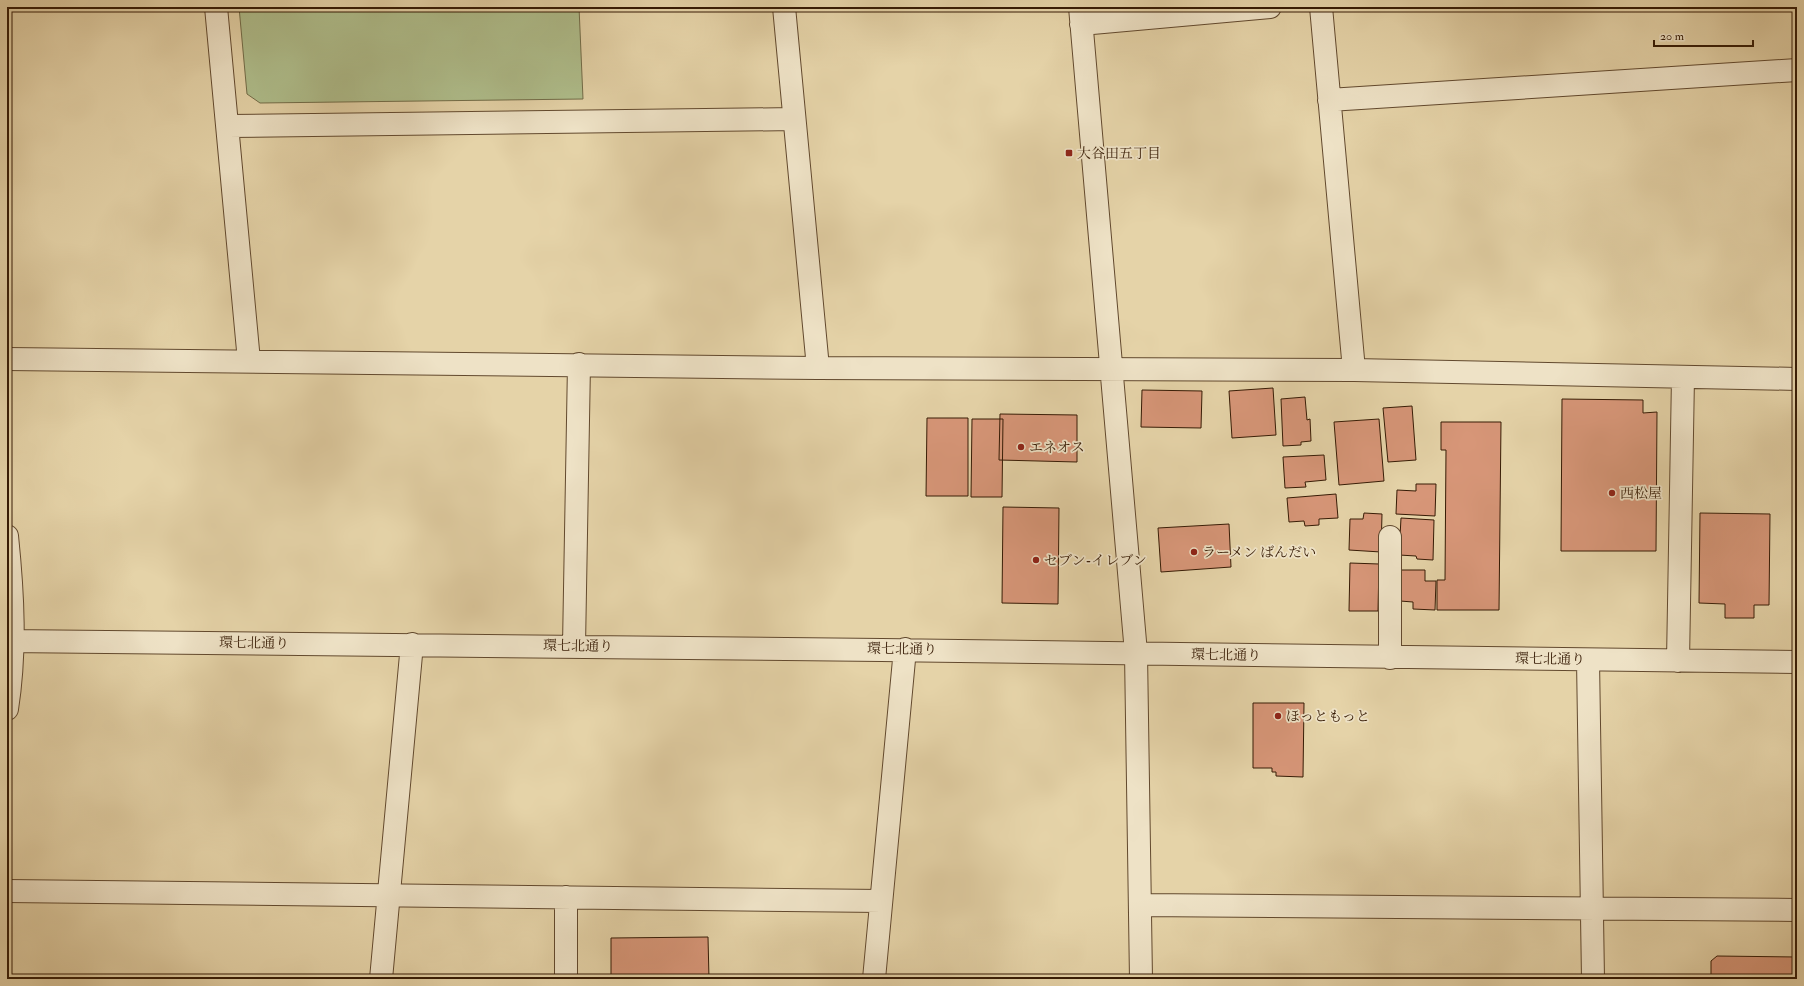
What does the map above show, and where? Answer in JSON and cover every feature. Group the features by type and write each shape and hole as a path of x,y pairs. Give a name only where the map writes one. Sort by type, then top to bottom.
{"street":[{"path":"216,7 249,361"},
{"path":"784,7 818,368"},
{"path":"1141,979 1136,653 1081,15 1270,7"},
{"path":"1321,7 1354,370"},
{"path":"1329,100 1797,70"},
{"path":"228,126 794,119"},
{"path":"7,359 579,364 818,368 1354,370 1797,379"},
{"path":"574,646 579,364"},
{"path":"1678,661 1683,377"},
{"path":"7,536 12,586 7,709"},
{"path":"1390,537 1390,658"},
{"name":"環七北通り","path":"10,641 905,649 1390,658 1797,662"},
{"path":"381,979 412,644"},
{"path":"874,979 905,649"},
{"path":"1588,660 1593,979"},
{"path":"7,891 881,901"},
{"path":"566,897 566,979"},
{"path":"1140,905 1797,910"}],"green space":[{"path":"239,7 579,7 583,99 260,103 247,94"}],"building":[{"path":"1273,388 1276,435 1232,438 1229,391"},
{"path":"1142,390 1202,391 1201,428 1141,427"},
{"path":"1305,397 1307,420 1310,419 1311,441 1301,442 1301,445 1283,446 1281,399"},
{"path":"1562,399 1643,400 1643,413 1657,412 1656,551 1561,551"},
{"path":"1412,406 1416,460 1388,462 1383,408"},
{"path":"1000,414 1077,415 1077,462 999,460"},
{"path":"927,418 968,418 968,496 926,496"},
{"path":"972,419 1003,419 1002,497 971,497"},
{"path":"1379,419 1384,481 1339,485 1334,422"},
{"path":"1441,422 1501,422 1499,610 1437,610 1437,580 1445,580 1446,450 1441,450"},
{"path":"1324,455 1326,480 1305,482 1306,487 1285,488 1283,457"},
{"path":"1416,484 1436,484 1435,516 1396,514 1397,490 1416,491"},
{"path":"1336,494 1338,518 1319,519 1319,525 1305,526 1304,521 1289,522 1287,498"},
{"path":"1003,507 1059,508 1058,604 1002,603"},
{"path":"1364,513 1382,514 1381,552 1349,550 1350,519 1363,519"},
{"path":"1700,513 1770,514 1769,605 1754,605 1754,618 1725,618 1725,604 1699,603"},
{"path":"1401,518 1434,520 1433,560 1417,559 1416,556 1399,555"},
{"path":"1229,524 1231,567 1161,572 1158,528"},
{"path":"1350,563 1379,564 1378,611 1349,611"},
{"path":"1401,570 1425,570 1425,581 1436,581 1435,610 1413,609 1413,602 1400,601"},
{"path":"1253,703 1304,703 1303,777 1276,776 1276,772 1272,772 1272,768 1253,768"},
{"path":"708,937 709,979 611,979 611,938"},
{"path":"1717,956 1797,957 1797,979 1711,979 1711,961"}],"place":[{"name":"大谷田五丁目","path":"1069,153"},
{"name":"エネオス","path":"1021,447"},
{"name":"西松屋","path":"1612,493"},
{"name":"ラーメン ばんだい","path":"1194,552"},
{"name":"セブン-イレブン","path":"1036,560"},
{"name":"ほっともっと","path":"1278,716"}]}
